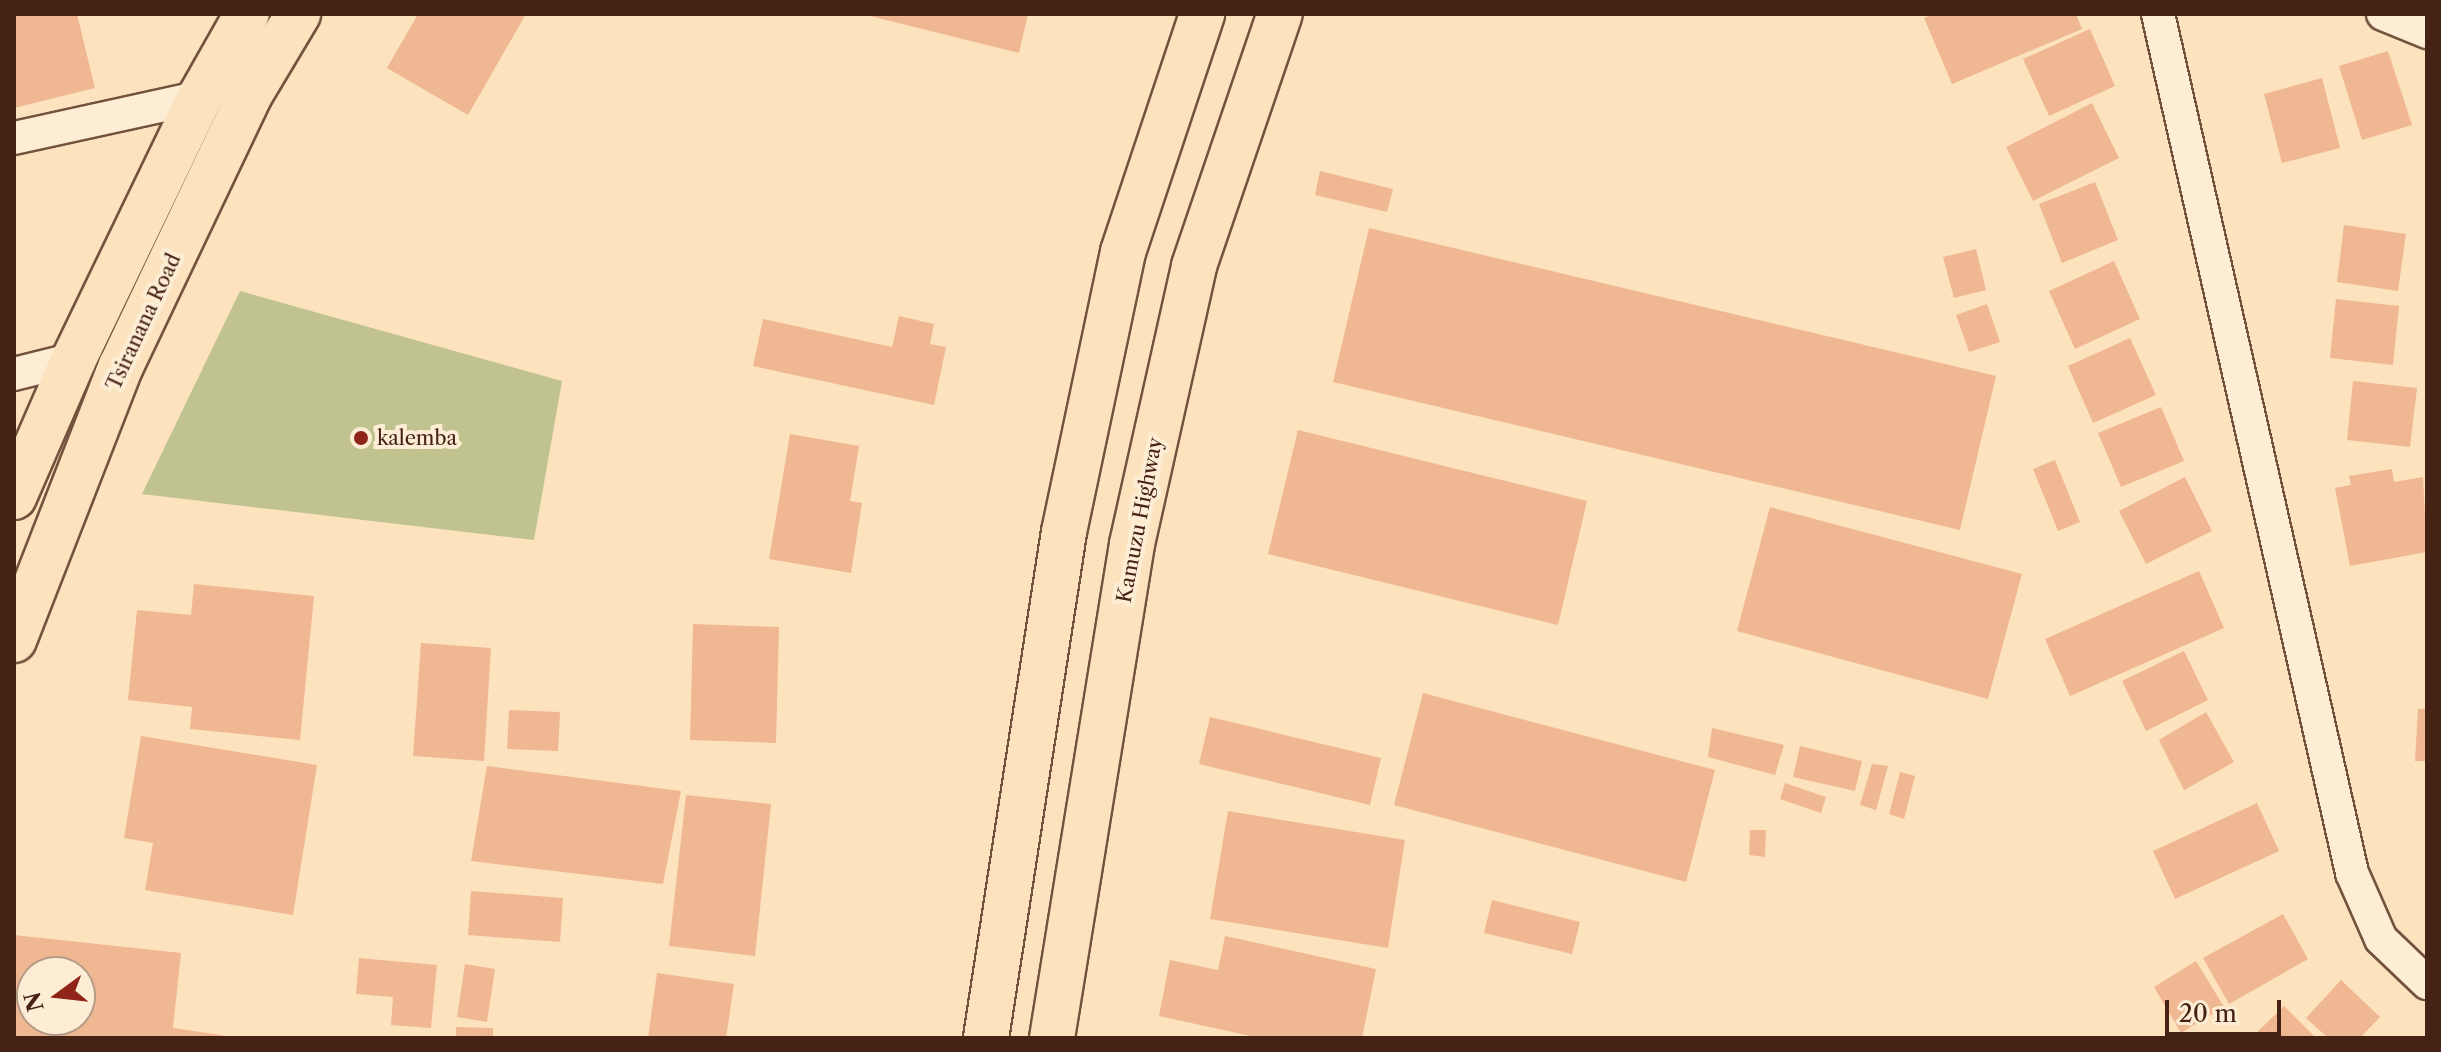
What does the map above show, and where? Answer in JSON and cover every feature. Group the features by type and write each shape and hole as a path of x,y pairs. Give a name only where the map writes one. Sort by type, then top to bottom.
{"highway":[{"path":"14,497 74,359 200,97 247,14"},
{"name":"Tsiranana Road","path":"14,640 121,366 249,96 298,14"},
{"path":"986,1038 1064,532 1123,252 1202,14"},
{"name":"Kamuzu Highway","path":"1052,1038 1132,544 1194,266 1280,14"}],"street":[{"path":"2158,14 2352,873 2381,939 2427,983"},
{"path":"2383,14 2427,32"},
{"path":"14,138 200,97"},
{"path":"14,374 74,359"}],"green space":[{"name":"kalemba","path":"240,291 562,381 534,540 142,494"}],"building":[{"path":"14,14 77,14 95,88 14,108"},
{"path":"418,14 526,14 468,115 387,68"},
{"path":"862,14 1028,14 1019,53"},
{"path":"1934,14 2076,14 2082,29 1952,84 1924,18"},
{"path":"2090,29 2115,86 2049,116 2023,59"},
{"path":"2388,51 2412,125 2362,140 2339,66"},
{"path":"2322,78 2340,148 2282,163 2264,94"},
{"path":"2092,103 2119,158 2033,201 2006,147"},
{"path":"1320,171 1393,189 1387,212 1315,195"},
{"path":"2095,182 2118,240 2062,263 2039,204"},
{"path":"2344,225 2406,234 2398,291 2337,282"},
{"path":"1369,228 1996,376 1960,530 1333,382"},
{"path":"1976,249 1986,290 1954,298 1943,257"},
{"path":"2114,261 2140,319 2075,349 2049,291"},
{"path":"2336,299 2399,306 2393,365 2330,358"},
{"path":"1987,304 2000,342 1969,352 1956,315"},
{"path":"899,316 934,324 930,344 946,347 934,405 753,366 763,319 892,347"},
{"path":"2130,338 2156,395 2093,423 2068,366"},
{"path":"2353,381 2417,388 2410,447 2347,440"},
{"path":"2161,407 2184,461 2121,487 2098,433"},
{"path":"1298,430 1587,501 1558,625 1268,554"},
{"path":"790,434 859,446 850,501 862,503 851,573 769,559"},
{"path":"2055,460 2080,522 2058,531 2033,469"},
{"path":"2392,469 2394,482 2423,477 2427,552 2350,566 2335,488 2351,485 2349,476"},
{"path":"2185,477 2212,531 2146,564 2119,511"},
{"path":"1770,507 2022,574 1988,699 1737,631"},
{"path":"2199,571 2224,628 2070,696 2045,639"},
{"path":"194,584 314,596 300,740 190,729 192,707 128,700 137,610 191,615"},
{"path":"693,624 779,627 776,743 690,740"},
{"path":"421,643 491,648 484,761 413,756"},
{"path":"2184,651 2208,700 2146,731 2122,681"},
{"path":"1423,693 1715,770 1686,882 1394,805"},
{"path":"2418,709 2427,709 2427,761 2415,761"},
{"path":"509,710 560,712 558,751 507,749"},
{"path":"2206,712 2234,762 2184,790 2159,740"},
{"path":"1210,717 1381,758 1370,805 1199,764"},
{"path":"1712,728 1784,745 1775,775 1708,757"},
{"path":"141,736 317,765 293,915 145,890 153,843 124,838"},
{"path":"1800,746 1862,761 1855,791 1793,777"},
{"path":"1872,764 1888,766 1876,810 1860,805"},
{"path":"487,766 681,791 663,884 471,861"},
{"path":"1900,772 1915,776 1904,819 1889,814"},
{"path":"1785,783 1826,797 1821,813 1780,799"},
{"path":"686,795 771,804 755,956 669,946"},
{"path":"2257,803 2279,851 2175,899 2153,851"},
{"path":"1228,811 1405,840 1388,948 1210,919"},
{"path":"1750,830 1766,830 1765,857 1749,855"},
{"path":"471,891 563,898 560,942 468,935"},
{"path":"1492,900 1580,922 1572,954 1484,933"},
{"path":"2283,914 2308,959 2229,1004 2203,958"},
{"path":"14,935 181,953 173,1028 241,1038 14,1038"},
{"path":"1225,936 1376,969 1362,1038 1260,1038 1159,1016 1170,960 1218,970"},
{"path":"359,958 437,965 431,1028 391,1025 393,997 356,994"},
{"path":"2196,961 2224,1007 2181,1033 2154,987"},
{"path":"465,964 495,969 487,1022 457,1017"},
{"path":"657,973 734,984 726,1038 648,1038"},
{"path":"2341,980 2380,1017 2360,1038 2328,1038 2306,1018"},
{"path":"2284,1006 2316,1038 2251,1038"},
{"path":"456,1027 493,1028 493,1038 456,1038"}],"place":[{"name":"kalemba","path":"361,438"}]}
